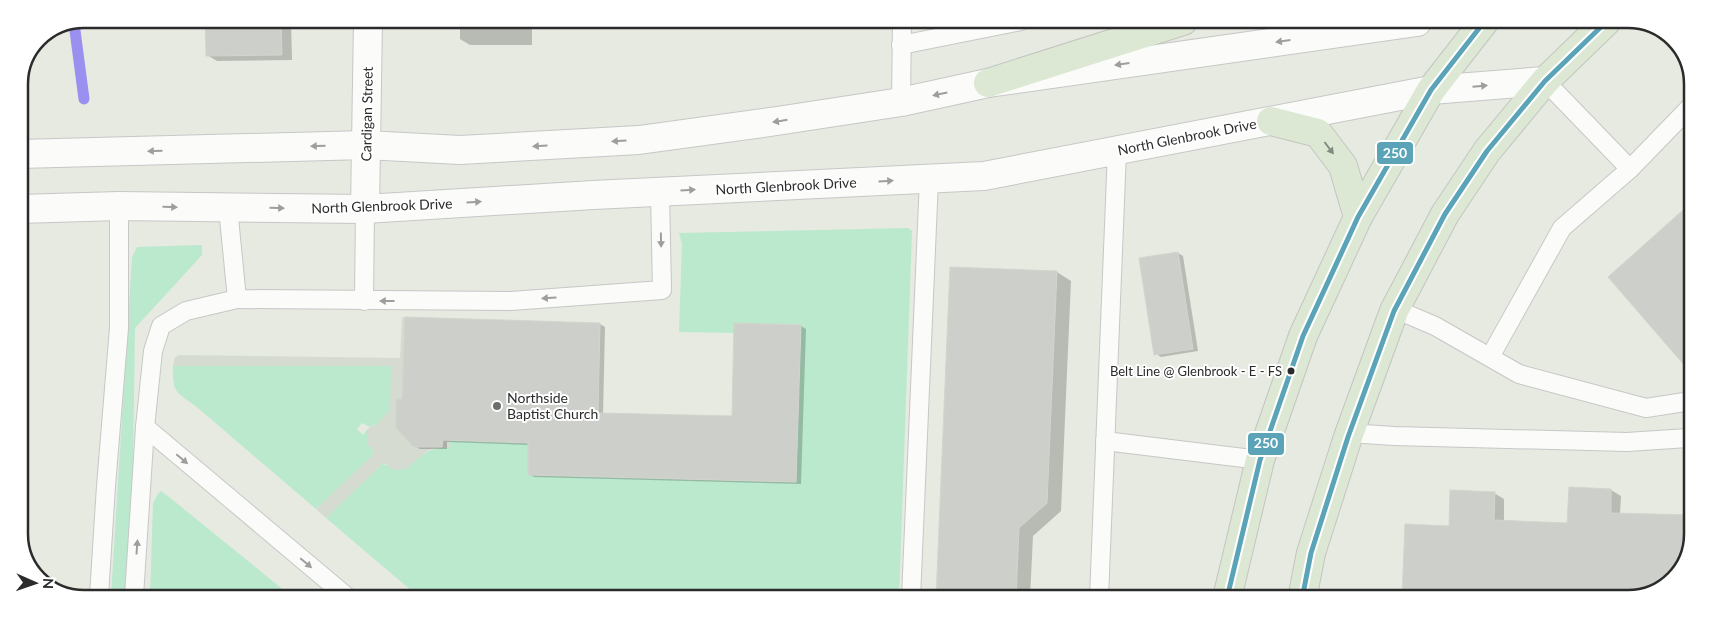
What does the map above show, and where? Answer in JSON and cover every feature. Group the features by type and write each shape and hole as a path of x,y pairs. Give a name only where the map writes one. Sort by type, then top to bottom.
{"main road":[{"name":"Cardigan Street","path":"365,209 368,27"},
{"path":"988,84 1164,27"},
{"path":"27,154 366,145 460,150 640,140 900,102 988,84 1383,27"},
{"path":"1229,590 1260,460 1303,336 1358,218 1431,90 1480,27"},
{"path":"1304,590 1311,553 1349,433 1395,309 1445,214 1487,151 1545,81 1601,27"},
{"name":"North Glenbrook Drive","path":"27,210 119,206 365,209 984,176 1431,90 1545,81"},
{"path":"1271,121 1318,133 1343,166 1358,218"}],"lane":[{"path":"900,102 902,27"},
{"path":"901,45 991,27"},
{"path":"1545,81 1630,169"},
{"path":"1490,357 1562,228 1630,169 1684,113"},
{"path":"1099,590 1117,151"},
{"path":"911,590 929,179"},
{"path":"134,590 144,427 152,351 160,326 186,311 236,299 511,301 662,290 660,192"},
{"path":"99,590 119,328 119,206"},
{"path":"228,208 236,299"},
{"path":"364,301 365,209"},
{"path":"1395,309 1436,326 1519,374 1646,408 1684,402"},
{"path":"144,427 339,590"},
{"path":"1349,433 1394,436 1627,442 1684,438"},
{"path":"1105,441 1260,460"}],"green space":[{"path":"908,228 912,231 899,590 411,590 326,518 382,464 406,469 430,450 449,448 450,440 528,443 528,475 796,482 801,325 735,323 734,333 679,332 682,244 679,233"},
{"path":"202,245 202,255 135,328 131,590 111,590 132,257 137,247"},
{"path":"173,366 392,366 390,410 377,424 370,427 362,423 357,429 363,435 367,430 367,444 374,450 372,456 316,509 177,392"},
{"path":"161,491 284,590 150,590 153,504"}],"shaded area":[{"path":"402,317 405,317 402,399 396,400 396,427 414,447 442,447 443,440 450,440 449,448 434,448 427,451 406,469 393,470 386,464 382,464 326,518 316,509 372,456 374,450 367,444 367,430 377,424 390,410 391,366 173,366 175,357 179,355 400,358"}],"building":[{"path":"205,27 281,27 282,55 206,56"},
{"path":"1684,209 1684,365 1608,277"},
{"path":"1178,252 1193,349 1154,355 1139,258"},
{"path":"950,267 1057,271 1047,503 1019,528 1016,590 936,590"},
{"name":"Northside Baptist Church","path":"405,317 600,323 598,413 732,416 734,323 801,325 796,482 528,475 528,443 443,440 442,447 414,447 396,428 396,399 402,399"},
{"path":"1569,487 1611,489 1611,513 1684,515 1682,552 1673,568 1665,577 1653,585 1636,590 1402,590 1405,524 1449,526 1450,490 1495,492 1494,520 1567,523"}],"waterway":[{"path":"75,29 84,99"}],"transit line":[{"name":"250","path":"1229,590 1260,460 1303,336 1358,217 1431,90 1480,27"},
{"name":"250","path":"1304,590 1311,553 1348,437 1394,311 1445,214 1487,151 1545,81 1601,27"}],"place":[{"name":"Belt Line @ Glenbrook - E - FS","path":"1291,371"},
{"name":"Northside Baptist Church","path":"497,406"}]}
